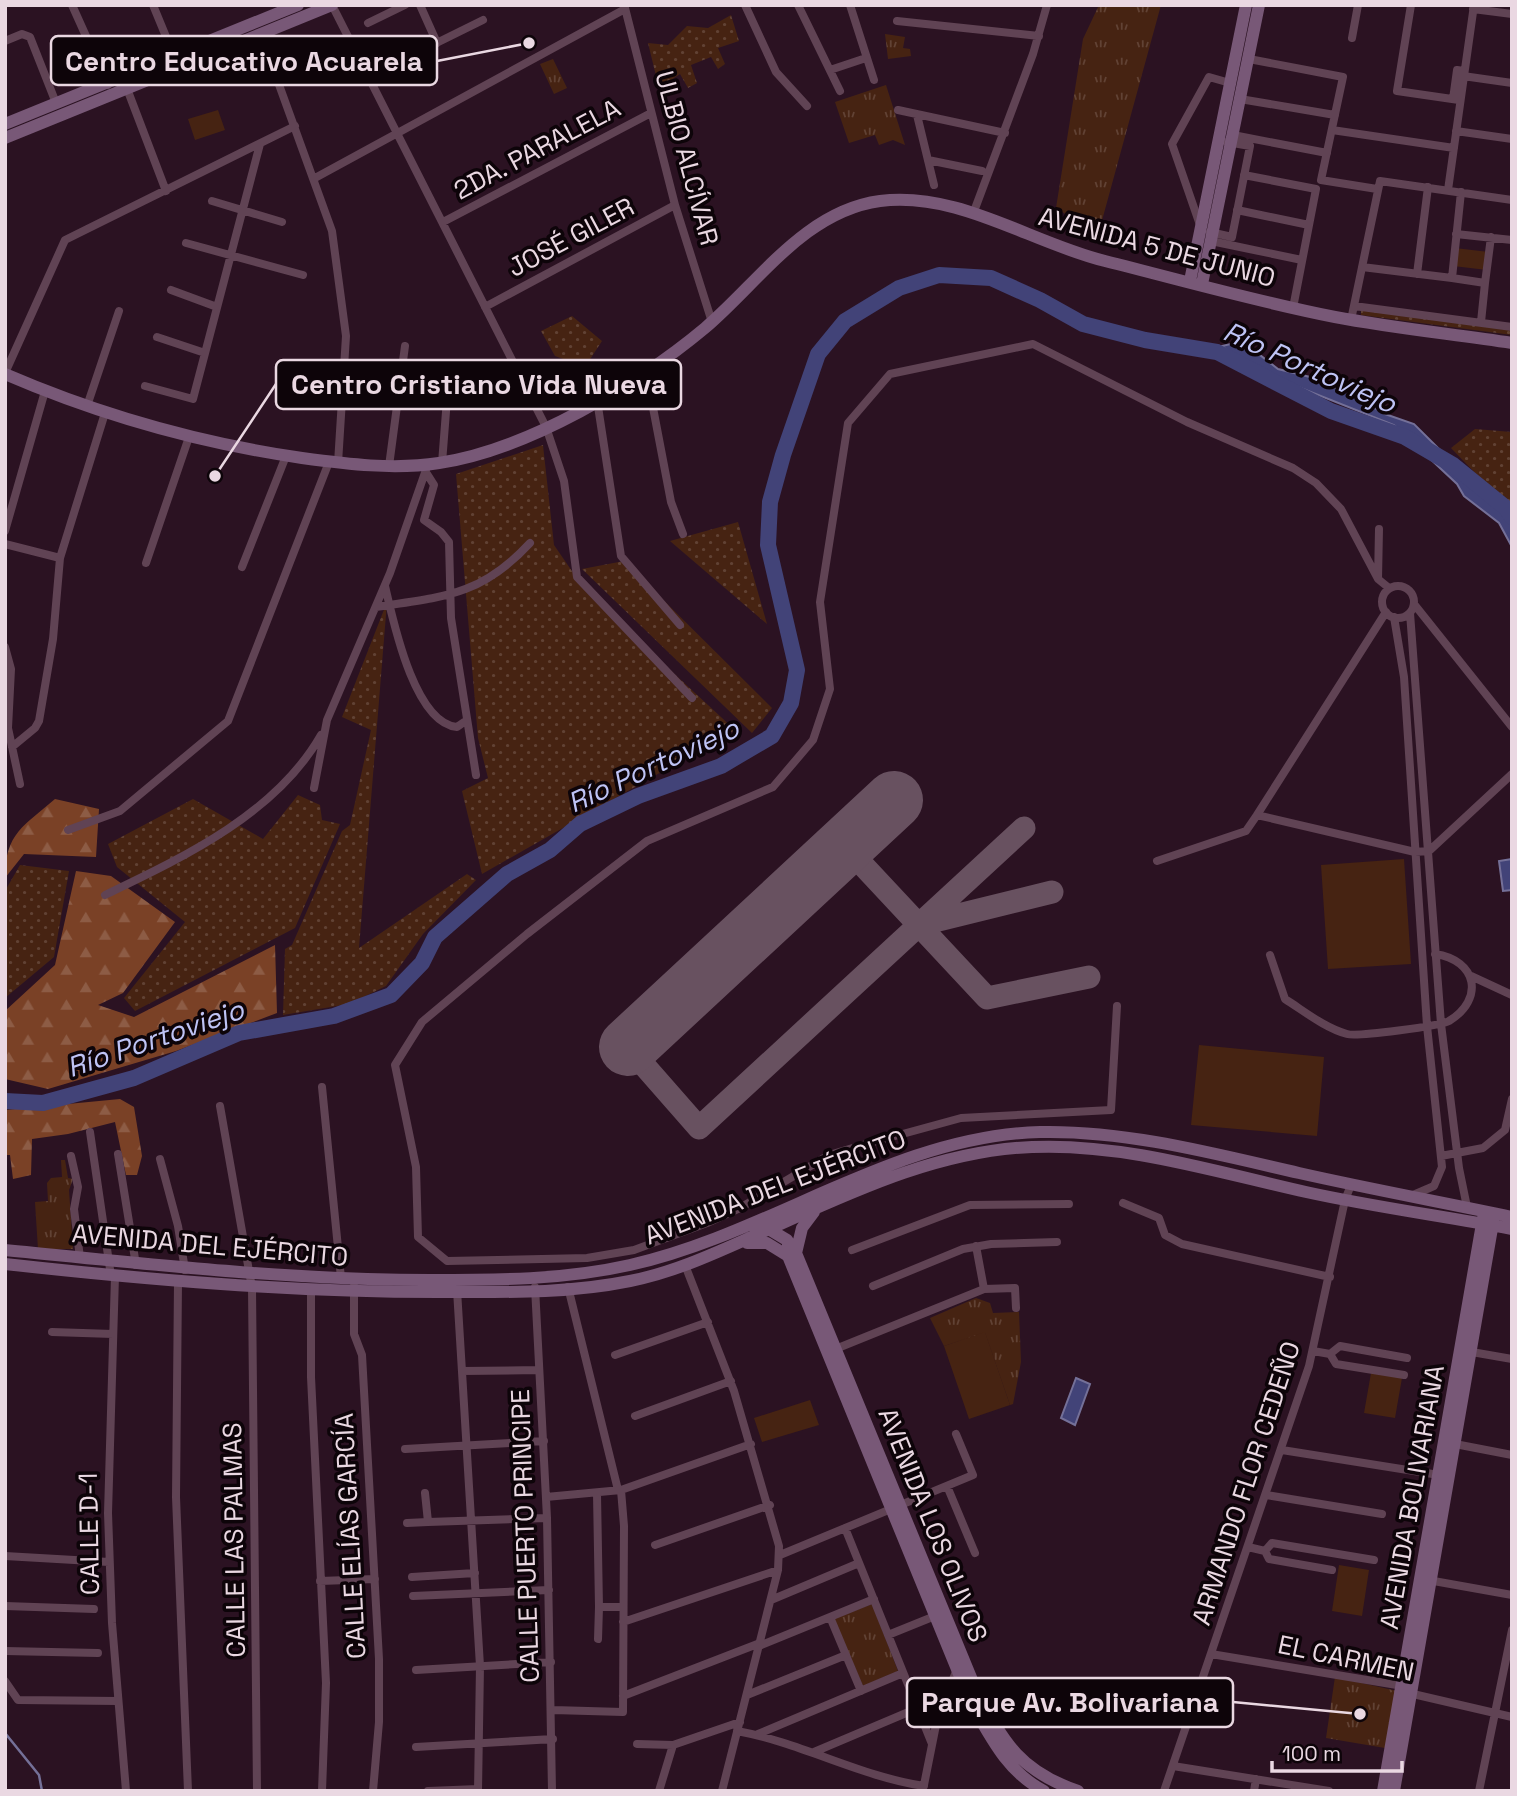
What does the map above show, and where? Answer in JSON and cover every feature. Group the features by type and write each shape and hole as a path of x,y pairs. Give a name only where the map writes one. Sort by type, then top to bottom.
{"street":[{"path":"72,5 109,89"},
{"path":"153,5 174,56"},
{"path":"125,83 174,56 298,5"},
{"path":"5,138 109,89 261,35 332,5 546,427 564,481 577,577 692,698"},
{"path":"369,23 405,5"},
{"path":"420,5 437,43"},
{"path":"745,5 776,72 807,106"},
{"path":"798,5 840,91"},
{"path":"850,5 874,80"},
{"path":"973,214 1005,133 1047,5"},
{"path":"1228,139 1230,83 1246,5"},
{"path":"1196,282 1228,139 1240,99 1259,5"},
{"path":"1352,38 1359,5"},
{"path":"1410,5 1397,91 1456,100"},
{"path":"315,178 627,7"},
{"name":"ULBIO ALCÍVAR","path":"627,7 651,113 712,321"},
{"path":"1448,190 1456,131 1456,100 1473,7 1512,14"},
{"path":"390,66 483,20"},
{"path":"897,21 1039,36"},
{"path":"5,41 22,34 30,37 56,103"},
{"path":"68,830 120,811 228,721 333,462 346,336 332,231 261,35"},
{"path":"830,70 866,58"},
{"path":"1249,59 1343,77 1321,180 1377,189"},
{"path":"1463,73 1512,83"},
{"path":"1206,233 1172,144 1209,77 1230,83"},
{"path":"125,83 166,191"},
{"path":"5,124 56,103 109,89"},
{"path":"1240,99 1335,115"},
{"path":"898,110 1005,133"},
{"name":"2DA. PARALELA","path":"443,222 651,113"},
{"path":"917,115 934,185"},
{"path":"5,373 65,240 295,126"},
{"path":"1332,130 1454,148"},
{"path":"1456,131 1512,139"},
{"path":"1228,139 1327,153"},
{"path":"1206,233 1232,237 1250,146 1228,139"},
{"path":"145,386 193,399 260,144"},
{"path":"928,160 982,171"},
{"path":"1244,175 1316,189 1293,307"},
{"path":"1351,320 1380,181 1512,200"},
{"path":"1417,274 1427,187"},
{"path":"1452,278 1461,192"},
{"name":"AVENIDA 5 DE JUNIO","path":"5,373 105,413 189,437 286,456 428,469 501,448 597,400 646,371 712,321 799,240 825,221 870,203 904,199 926,201 973,214 1077,254 1293,307 1351,320 1512,343"},
{"path":"212,201 282,222"},
{"name":"JOSÉ GILER","path":"485,307 676,205"},
{"path":"1237,210 1310,225"},
{"path":"1206,233 1302,260"},
{"path":"1456,234 1512,240"},
{"path":"1481,322 1491,237"},
{"path":"186,243 230,258 303,275"},
{"path":"1362,267 1485,283"},
{"path":"172,290 217,307"},
{"path":"1354,306 1512,327"},
{"path":"86,406 119,311"},
{"path":"157,337 205,353"},
{"path":"1117,1006 1111,1110 961,1118 866,1144 829,1155 740,1208 634,1250 587,1258 447,1261 418,1237 416,1167 395,1065 422,1022 527,934 647,841 773,787 813,740 830,689 820,602 848,423 890,374 1033,344 1187,422 1293,468 1316,483 1341,509 1378,579 1389,589"},
{"path":"389,466 405,346"},
{"path":"646,371 671,502 683,534"},
{"path":"442,463 448,386"},
{"path":"5,531 46,391"},
{"path":"597,400 620,552 680,625"},
{"path":"12,747 35,728 39,720 53,639 60,558 105,413"},
{"path":"146,563 189,437"},
{"path":"242,568 286,456"},
{"path":"104,895 195,848 254,810 300,768 323,731 385,585 428,469"},
{"path":"428,469 434,485 424,520 441,532 449,542 449,597 476,775"},
{"path":"1378,579 1379,529"},
{"path":"376,607 449,597 495,576 530,543"},
{"path":"5,544 60,558"},
{"path":"385,585 398,643 421,697 452,727 462,726 467,720"},
{"path":"1410,1197 1434,1186 1442,1167 1427,1026 1404,677 1390,615 1383,597 1389,589 1399,586 1409,590 1412,608 1441,1024 1467,1207"},
{"path":"1157,861 1246,831 1390,615 1412,608"},
{"path":"1412,608 1512,727"},
{"path":"5,647 11,669 8,728 20,784"},
{"path":"314,788 323,731"},
{"path":"1257,815 1415,852 1429,851 1512,774"},
{"path":"1270,956 1285,999 1349,1035 1441,1024 1461,1010 1471,993 1471,976 1464,964 1454,958 1435,954"},
{"path":"1471,976 1512,995"},
{"name":"CALLE ELÍAS GARCÍA","path":"322,1087 350,1283 354,1334 362,1355 380,1702 373,1791"},
{"path":"1441,1156 1458,1155 1483,1148 1505,1130 1512,1100"},
{"name":"CALLE LAS PALMAS","path":"220,1107 252,1282 257,1791"},
{"name":"CALLE D-1","path":"90,1132 113,1276 108,1473 109,1562 126,1791"},
{"name":"AVENIDA DEL EJÉRCITO","path":"815,1203 944,1147 988,1137 1040,1132 1089,1134 1183,1149 1467,1207 1512,1229"},
{"name":"AVENIDA DEL EJÉRCITO","path":"568,1283 688,1251 815,1203 957,1157 992,1150 1042,1147 1101,1149 1345,1200 1488,1218 1512,1217"},
{"path":"118,1154 137,1279"},
{"path":"71,1156 78,1187 74,1209 80,1258"},
{"path":"160,1159 178,1226 182,1276 176,1497 188,1791"},
{"name":"ARMANDO FLOR CEDEÑO","path":"1164,1791 1282,1450 1313,1351 1345,1200 1351,1185"},
{"path":"792,1220 815,1203"},
{"path":"734,1245 767,1243 792,1254 815,1203"},
{"path":"1123,1203 1159,1218 1165,1235 1182,1244 1330,1277"},
{"path":"852,1250 970,1205 1069,1204"},
{"name":"AVENIDA BOLIVARIANA","path":"1427,1580 1439,1475 1465,1351 1488,1218"},
{"name":"AVENIDA DEL EJÉRCITO","path":"252,1282 535,1286 632,1280 685,1265 792,1220"},
{"name":"AVENIDA LOS OLIVOS","path":"792,1220 788,1240 792,1254 896,1508 977,1692 1004,1739 1032,1770 1049,1781 1078,1791"},
{"path":"749,1226 770,1229 788,1240"},
{"path":"873,1286 976,1246 1057,1242"},
{"path":"976,1246 984,1289"},
{"name":"AVENIDA DEL EJÉRCITO","path":"5,1250 109,1261 182,1276 252,1282 311,1291 350,1283"},
{"name":"AVENIDA DEL EJÉRCITO","path":"5,1264 137,1279 182,1276"},
{"path":"685,1265 731,1381 770,1505 780,1555 722,1791"},
{"path":"553,1710 623,1712 619,1490 568,1283"},
{"name":"CALLE PUERTO PRINCIPE","path":"456,1286 480,1666 478,1790"},
{"name":"CALLE PUERTO PRINCIPE","path":"535,1286 547,1497 553,1710 552,1791"},
{"path":"832,1350 984,1289 1015,1288 1016,1308"},
{"path":"311,1291 326,1683 322,1791"},
{"path":"615,1355 708,1322"},
{"path":"51,1332 113,1334"},
{"path":"1313,1351 1330,1354 1340,1346 1407,1358"},
{"path":"1465,1351 1512,1359"},
{"name":"AVENIDA BOLIVARIANA","path":"1394,1791 1427,1580 1455,1444 1465,1351"},
{"path":"1330,1354 1336,1364 1404,1375"},
{"path":"462,1371 539,1370"},
{"path":"635,1416 731,1381"},
{"path":"780,1555 974,1475 956,1434"},
{"path":"405,1449 544,1441"},
{"path":"547,1497 619,1490 751,1444"},
{"path":"1455,1444 1512,1455"},
{"path":"1282,1450 1439,1475"},
{"path":"947,1486 975,1553"},
{"path":"425,1493 428,1522"},
{"path":"597,1494 598,1639"},
{"path":"1266,1495 1382,1514"},
{"path":"655,1545 770,1505"},
{"name":"AVENIDA LOS OLIVOS","path":"896,1508 957,1669 994,1743 1025,1786 1044,1791"},
{"path":"407,1523 547,1518"},
{"path":"845,1528 932,1744"},
{"path":"1265,1551 1272,1543 1374,1560"},
{"path":"1248,1547 1265,1551"},
{"path":"1265,1551 1269,1559 1332,1570"},
{"path":"5,1556 109,1562"},
{"path":"771,1600 859,1563"},
{"path":"623,1622 778,1570"},
{"path":"412,1577 475,1573"},
{"path":"320,1581 375,1579"},
{"path":"1427,1580 1512,1595"},
{"path":"413,1596 549,1590"},
{"path":"623,1696 874,1599"},
{"path":"5,1606 94,1609"},
{"path":"599,1607 623,1607"},
{"path":"888,1635 935,1616"},
{"path":"830,1618 861,1691"},
{"path":"1479,1791 1512,1630"},
{"path":"5,1651 98,1653"},
{"name":"EL CARMEN","path":"1211,1654 1408,1690 1512,1717"},
{"path":"747,1695 846,1655"},
{"path":"416,1670 551,1662"},
{"path":"637,1744 673,1745 739,1727 886,1780 924,1788 940,1711 957,1669"},
{"path":"756,1735 904,1673"},
{"path":"5,1681 18,1700 118,1701"},
{"name":"AVENIDA BOLIVARIANA","path":"1383,1791 1408,1690"},
{"path":"814,1752 918,1708"},
{"path":"416,1747 553,1739"},
{"path":"659,1791 673,1745"},
{"path":"1173,1766 1323,1790"},
{"path":"1254,1791 1256,1779"},
{"path":"428,1791 478,1790"}],"green space":[{"path":"1099,5 1161,5 1098,235 1056,208 1083,39"},
{"path":"731,15 739,41 718,48 725,64 718,69 711,57 691,65 697,83 688,88 680,74 659,88 648,43 668,45 687,26 708,28"},
{"path":"885,34 905,37 903,48 910,49 911,56 888,59"},
{"path":"553,59 567,88 554,94 540,64"},
{"path":"886,85 905,145 893,140 879,145 875,135 849,143 835,102"},
{"path":"218,110 225,130 195,140 188,119"},
{"path":"1455,248 1489,252 1487,270 1453,266"},
{"path":"1361,310 1512,330 1512,335 1361,315"},
{"path":"572,316 602,341 585,367 555,356 541,331"},
{"path":"1475,429 1512,432 1512,511 1451,448"},
{"path":"543,445 554,545 587,593 735,730 482,874 462,791 488,778 478,738 456,474"},
{"path":"738,522 767,624 670,541"},
{"path":"624,561 772,708 752,733 582,569"},
{"path":"387,602 359,948 467,874 476,880 423,934 386,986 349,1004 283,1015 285,949 292,945 342,831 350,825 371,730 342,717"},
{"path":"298,795 320,805 322,820 340,824 295,928 135,1011 124,998 185,922 117,867 108,844 193,799 263,839"},
{"path":"55,799 99,809 96,857 24,854 5,878 8,850 18,832"},
{"path":"1404,859 1411,964 1328,969 1321,865"},
{"path":"20,865 69,871 54,957 5,998 5,891"},
{"path":"76,871 111,876 175,922 123,993 98,1005 134,1017 275,945 277,1013 176,1051 48,1089 5,1079 5,1011 55,965"},
{"path":"1199,1045 1324,1057 1317,1136 1191,1125"},
{"path":"120,1099 134,1107 142,1156 137,1175 126,1175 115,1122 68,1134 32,1139 31,1175 13,1179 10,1155 5,1155 5,1110"},
{"path":"61,1160 65,1160 68,1178 73,1179 69,1190 73,1249 38,1249 35,1202 48,1201 47,1183 51,1178 62,1177"},
{"path":"976,1298 990,1303 993,1313 1019,1312 1021,1362 1013,1404 1010,1405 985,1333 944,1346 930,1318"},
{"path":"985,1332 1010,1405 969,1419 944,1346"},
{"path":"1371,1373 1402,1378 1395,1418 1364,1413"},
{"path":"810,1400 819,1425 762,1442 754,1418"},
{"path":"1339,1565 1369,1570 1362,1616 1332,1611"},
{"path":"872,1604 898,1671 863,1686 834,1619"},
{"path":"1335,1677 1397,1691 1385,1748 1326,1738"}],"shaded area":[{"path":"1239,342 1246,350 1256,352 1278,369 1310,377 1352,395 1385,414 1414,424 1443,453 1452,467 1508,517 1512,523 1512,547 1499,523 1464,496 1457,484 1394,425 1273,377 1235,357 1222,346"},
{"path":"1512,859 1512,890 1503,891 1499,861"},
{"path":"1076,1378 1090,1384 1075,1425 1061,1418"}],"waterway":[{"name":"Río Portoviejo","path":"5,1101 43,1103 134,1078 239,1033 334,1016 391,995 422,963 435,937 507,874 550,850 580,824 638,796 721,766 772,736 791,703 797,670 768,545 770,502 783,455 818,354 845,321 899,288 939,275 991,278 1040,300 1083,324 1145,340 1217,352 1331,411 1405,437 1453,465 1506,508 1512,517"},
{"path":"5,1733 39,1775 42,1791"}],"taxiway":[{"path":"628,1047 699,1128 1024,828"},
{"path":"845,846 987,998 1089,977"},
{"path":"922,924 1052,892"}],"runway":[{"path":"628,1047 894,800"}],"place":[{"name":"Centro Educativo Acuarela","path":"529,43"},
{"name":"Centro Cristiano Vida Nueva","path":"215,476"},
{"name":"Parque Av. Bolivariana","path":"1360,1714"}]}
